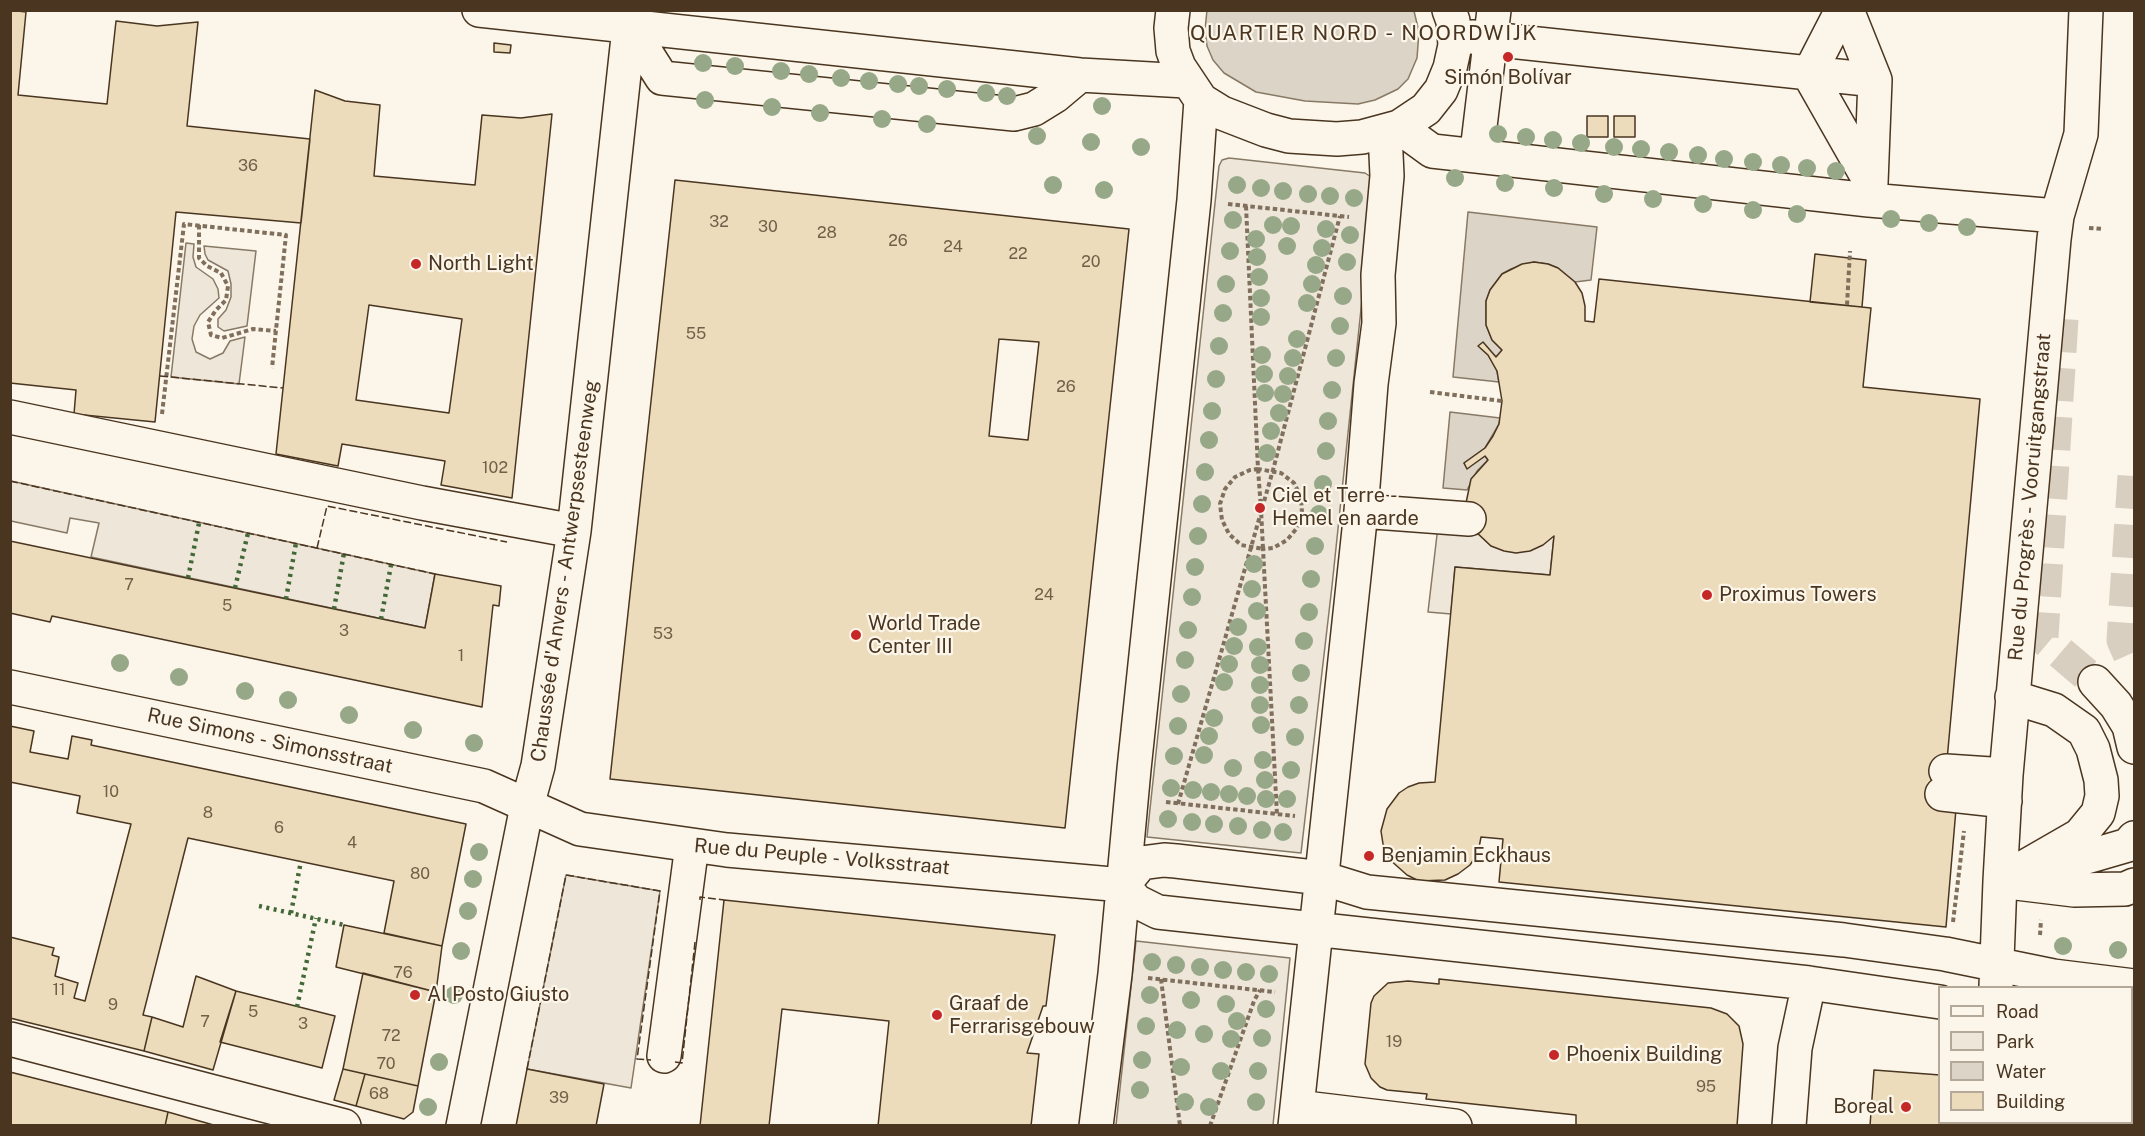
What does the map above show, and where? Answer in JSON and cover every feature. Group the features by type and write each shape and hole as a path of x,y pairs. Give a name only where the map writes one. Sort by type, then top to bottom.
{"street":[{"path":"479,10 630,18 1193,90 1243,123 1289,136 1337,139 1392,130 1426,109 1441,90 1450,68 1455,45 1453,21 1449,10"},
{"path":"1096,1125 1115,974 1194,200 1193,90 1173,51 1171,28 1173,10"},
{"path":"1809,74 1842,10"},
{"path":"1809,74 1871,183 1875,80 1847,10"},
{"name":"Rue du Progrès - Vooruitgangstraat","path":"1997,976 2005,788 2012,697 2057,216 2081,134 2085,10"},
{"path":"630,18 662,78 1014,114 1034,109 1055,96 1080,75"},
{"name":"Chaussée d'Anvers - Antwerpsesteenweg","path":"463,1125 527,806 538,766 574,531 630,18"},
{"path":"1478,143 1486,29 1809,74 1875,80"},
{"path":"1392,130 1432,151 1869,200 2057,216"},
{"path":"1392,130 1378,275 1379,323 1371,384 1362,501 1296,1116 1455,1125"},
{"path":"10,417 422,503 574,531"},
{"path":"1362,501 1467,511"},
{"path":"2095,682 2129,726 2134,747"},
{"name":"Rue Simons - Simonsstraat","path":"10,687 484,786 527,806"},
{"path":"2000,881 2080,835 2098,813 2102,796 2101,780 2084,731 2054,710 2012,697"},
{"path":"1944,782 2005,788"},
{"name":"Rue du Peuple - Volksstraat","path":"527,806 579,829 727,850 1123,885"},
{"path":"2000,881 2128,845 2134,838"},
{"path":"664,1056 692,845"},
{"path":"1123,885 1141,863 1164,860 1322,878 1367,892 1844,940 1945,954 1997,976 2053,976 2134,986"},
{"path":"2000,881 2074,890 2125,889 2134,885"},
{"path":"1123,885 1136,901 1158,912 1809,982 1938,1002"},
{"path":"1790,1125 1796,1048 1809,982"},
{"path":"10,1039 344,1125"}],"path":[{"path":"1277,815 1246,206 1358,217"},
{"path":"1178,804 1273,470 1340,216"},
{"path":"158,447 184,224 286,235 272,368"},
{"path":"199,225 199,258 207,266 221,273 228,286 226,300 208,322 211,335 222,338 253,329 276,331"},
{"path":"1847,305 1850,251"},
{"path":"1430,392 1502,401"},
{"path":"1258,468 1273,470 1281,473 1293,483 1301,497 1302,513 1297,528 1287,540 1273,548 1263,549 1242,545 1229,534 1222,520 1220,504 1226,489 1235,477 1250,470 1258,468"},
{"path":"1159,802 1291,816 1290,826"},
{"path":"1952,928 1964,830"},
{"path":"1144,977 1284,993"},
{"path":"1161,979 1180,1125"},
{"path":"1210,1125 1254,1001 1260,990"}],"green space":[{"path":"1229,158 1365,173 1371,177 1374,185 1332,586 1301,853 1147,837 1219,166 1222,160"},
{"path":"186,243 194,244 193,257 196,267 213,279 219,298 200,315 194,326 192,339 196,352 210,359 223,353 230,341 245,337 239,384 171,377"},
{"path":"204,246 256,251 247,326 224,331 218,327 218,319 226,310 231,297 231,284 228,271 208,260"},
{"path":"11,481 435,574 425,628 91,557 99,523 70,518 67,533 11,521"},
{"path":"1438,526 1473,529 1491,546 1554,536 1550,575 1455,567 1451,614 1428,612"},
{"path":"566,875 660,891 631,1088 527,1069"},
{"path":"1136,941 1290,958 1273,1125 1116,1125"}],"water":[{"path":"1207,10 1414,11 1419,32 1417,58 1408,79 1398,89 1375,100 1358,104 1305,101 1256,92 1224,73 1213,60 1207,46 1205,30"},
{"path":"1468,212 1597,227 1591,280 1575,282 1558,268 1534,262 1502,274 1490,290 1486,301 1486,325 1492,340 1502,350 1496,357 1483,343 1479,346 1488,355 1497,371 1499,382 1453,377"},
{"path":"1450,412 1500,418 1485,448 1464,463 1467,468 1485,456 1488,460 1477,471 1467,490 1443,488"}],"building":[{"path":"10,10 26,12 18,95 107,104 116,21 157,26 198,22 187,126 310,139 301,223 176,212 155,422 74,414 76,390 10,383"},
{"path":"494,43 511,45 510,53 494,52"},
{"name":"North Light","path":"315,90 345,101 380,105 374,176 475,185 482,115 521,118 552,114 512,498 441,485 445,461 342,444 338,466 276,454","holes":["369,305 462,319 449,413 356,400"]},
{"path":"1587,116 1608,116 1608,137 1587,137"},
{"path":"1614,116 1635,116 1635,137 1614,137"},
{"name":"World Trade Center III","path":"675,180 1129,229 1065,828 610,779","holes":["999,339 1039,342 1028,440 989,436"]},
{"path":"1815,254 1866,260 1862,307 1810,302"},
{"name":"Proximus Towers","path":"1534,262 1558,268 1575,282 1582,293 1585,321 1594,322 1599,279 1871,308 1863,387 1980,399 1946,771 1956,809 1946,927 1499,882 1503,839 1481,837 1478,853 1470,865 1445,880 1419,881 1407,875 1389,859 1381,831 1387,809 1399,793 1408,787 1419,783 1435,782 1455,567 1550,575 1554,536 1543,545 1530,551 1516,553 1504,551 1491,546 1473,529 1466,503 1471,479 1488,460 1485,456 1467,469 1464,463 1485,448 1493,436 1499,424 1502,401 1497,371 1488,355 1478,346 1483,342 1496,357 1502,350 1492,340 1486,325 1486,301 1490,290 1502,274 1522,264"},
{"path":"10,541 425,628 435,574 501,586 499,606 493,605 482,707 52,616 50,622 10,613"},
{"path":"10,726 34,731 30,752 68,759 72,736 92,740 91,745 466,824 442,946 384,933 394,881 188,838 143,1015 152,1017 144,1051 10,1018 10,937 54,948 52,955 59,957 55,976 78,983 74,998 85,1001 131,824 77,813 80,796 10,782"},
{"name":"Graaf de Ferrarisgebouw","path":"724,900 1055,935 1046,1006 1043,1006 1027,1053 1039,1054 1031,1126 878,1126 889,1021 782,1009 769,1126 700,1126"},
{"path":"344,925 442,946 436,992 336,967"},
{"path":"363,973 436,992 418,1086 343,1069"},
{"path":"196,976 236,991 213,1070 144,1051 152,1017 183,1027"},
{"name":"Phoenix Building","path":"1439,979 1711,1008 1727,1014 1739,1026 1743,1044 1737,1126 1576,1126 1576,1115 1426,1099 1427,1094 1387,1090 1380,1087 1371,1078 1365,1064 1371,1003 1374,996 1388,983 1408,981 1439,984"},
{"path":"236,991 335,1016 322,1068 220,1042"},
{"path":"343,1069 365,1074 356,1106 334,1100"},
{"path":"527,1069 604,1084 596,1126 516,1126"},
{"name":"Boreal","path":"1874,1070 1938,1075 1938,1124 2133,1124 2134,1090 2134,1126 1870,1126"},
{"path":"10,1072 168,1112 165,1126 10,1126"},
{"path":"365,1074 418,1086 413,1112 404,1119 356,1106"},
{"path":"168,1112 217,1126 165,1126"}],"tunnel":[{"path":"2062,319 2042,637 2095,682"},
{"path":"2134,476 2123,640 2134,665"}],"hedge":[{"path":"188,578 199,523"},
{"path":"235,588 248,533"},
{"path":"286,599 296,543"},
{"path":"334,609 344,553"},
{"path":"381,619 391,565"},
{"path":"291,913 301,861"},
{"path":"259,906 344,925"},
{"path":"297,1007 316,918"}],"fence":[{"path":"160,376 283,388"},
{"path":"10,481 435,574"},
{"path":"317,548 327,506 507,542"},
{"path":"527,1069 566,875 660,891 637,1059 651,1060"},
{"path":"700,900 700,897 724,900"},
{"path":"675,1062 682,1063 695,942"}],"place":[{"name":"Simón Bolívar","path":"1508,57"},
{"name":"North Light","path":"416,264"},
{"name":"Ciel et Terre - Hemel en aarde","path":"1260,508"},
{"name":"Proximus Towers","path":"1707,595"},
{"name":"World Trade Center III","path":"856,635"},
{"name":"Benjamin Eckhaus","path":"1369,856"},
{"name":"Al Posto Giusto","path":"415,995"},
{"name":"Graaf de Ferrarisgebouw","path":"937,1015"},
{"name":"Phoenix Building","path":"1554,1055"},
{"name":"Boreal","path":"1906,1107"}],"district":[{"name":"QUARTIER NORD - NOORDWIJK","path":"1364,34"}]}
